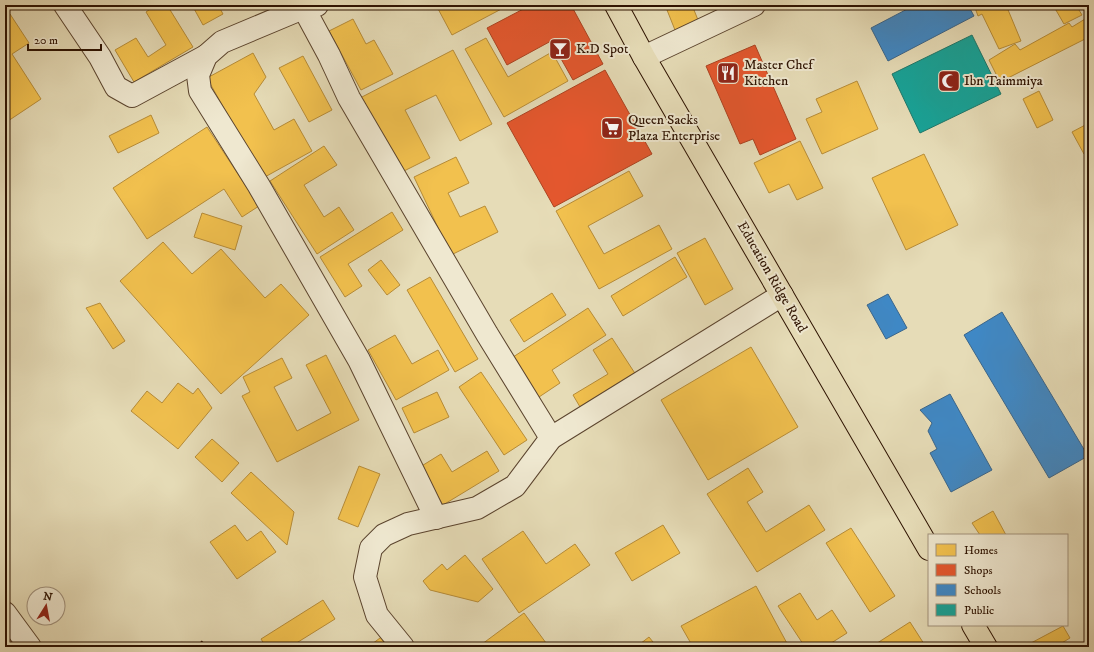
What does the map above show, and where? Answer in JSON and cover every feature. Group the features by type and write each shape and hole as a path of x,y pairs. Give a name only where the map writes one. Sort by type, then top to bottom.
{"main road":[{"name":"Education Ridge Road","path":"616,5 644,57 928,547"},
{"path":"974,626 986,647"}],"street":[{"path":"65,5 100,57 116,87 132,96 206,56 222,42 308,6 349,98 487,334 551,438"},
{"path":"644,57 754,5"},
{"path":"206,56 198,75 200,91 259,186 359,360 436,518"},
{"path":"403,647 377,615 365,577 371,548 384,535 408,524 477,508 515,486 551,438 782,294"},
{"path":"5,613 30,647"}],"path":[{"path":"197,647 202,641"}],"building: Homes":[{"path":"156,5 167,5 193,47 134,82 115,50 136,38 148,57 166,45 146,12"},
{"path":"192,5 218,5 223,14 203,25"},
{"path":"436,5 509,5 452,35"},
{"path":"665,5 692,5 698,20 675,30"},
{"path":"974,5 1006,5 1021,41 999,49 982,14 978,16"},
{"path":"1053,5 1076,5 1082,15 1064,24"},
{"path":"10,14 29,43 12,54 41,99 8,121 5,116 5,17"},
{"path":"353,19 366,44 374,40 393,74 361,90 329,31"},
{"path":"1085,19 1089,31 1089,37 1000,82 989,60 1015,44 1020,50 1069,23 1072,27"},
{"path":"486,38 508,77 552,52 568,81 504,117 465,49"},
{"path":"453,50 492,124 460,141 436,95 405,110 430,158 400,173 360,98"},
{"path":"253,53 266,77 254,94 274,130 294,119 312,151 263,178 207,78"},
{"path":"303,56 332,110 309,122 279,68"},
{"path":"857,81 878,129 822,154 806,119 822,112 816,99"},
{"path":"1039,91 1053,120 1037,128 1023,99"},
{"path":"151,115 159,133 118,153 109,136"},
{"path":"1089,123 1089,152 1084,154 1072,132"},
{"path":"207,127 259,206 242,217 224,189 147,239 113,188"},
{"path":"800,141 823,188 797,200 789,184 769,193 754,163"},
{"path":"324,146 337,165 304,185 324,217 339,207 354,230 317,254 270,181"},
{"path":"924,154 958,225 906,250 872,178"},
{"path":"456,157 469,183 448,193 460,217 485,206 498,232 451,255 414,177"},
{"path":"629,171 643,196 588,226 604,254 659,225 672,249 599,289 556,211"},
{"path":"392,212 403,230 348,264 362,286 345,297 320,257"},
{"path":"202,213 242,226 235,250 194,237"},
{"path":"705,238 733,289 705,305 677,253"},
{"path":"163,242 192,274 221,249 265,298 281,284 309,315 221,394 120,281"},
{"path":"675,257 687,277 623,316 611,296"},
{"path":"381,260 400,285 387,295 368,270"},
{"path":"430,277 478,359 455,372 407,290"},
{"path":"552,293 566,315 524,342 510,320"},
{"path":"100,303 125,341 113,349 86,308"},
{"path":"588,308 606,335 552,370 560,383 533,401 507,361"},
{"path":"395,335 412,364 438,350 449,370 396,400 368,350"},
{"path":"612,338 638,378 583,412 573,395 608,374 593,350"},
{"path":"751,347 798,427 708,480 661,400"},
{"path":"326,355 359,420 277,462 242,396 250,392 243,377 282,358 292,378 274,387 297,431 331,413 306,365"},
{"path":"481,372 527,440 504,455 459,387"},
{"path":"178,383 193,394 198,388 212,408 178,449 131,411 147,391 162,403"},
{"path":"437,392 449,417 414,433 402,408"},
{"path":"212,439 239,463 222,482 195,457"},
{"path":"487,451 499,471 443,505 420,467 441,454 452,472"},
{"path":"359,466 380,474 358,527 338,519"},
{"path":"748,468 763,492 747,502 766,532 809,505 825,530 757,572 707,494"},
{"path":"251,472 294,512 287,545 231,493"},
{"path":"993,511 1005,534 979,534 972,523"},
{"path":"235,525 247,541 261,531 276,552 237,579 210,542"},
{"path":"663,525 680,553 632,581 615,553"},
{"path":"851,528 895,596 870,612 826,543"},
{"path":"523,531 546,564 575,544 590,565 519,613 482,559"},
{"path":"465,555 493,589 478,602 430,590 423,581 442,564 447,570"},
{"path":"756,586 789,647 693,647 681,626"},
{"path":"800,593 817,620 832,610 847,633 825,647 805,647 778,606"},
{"path":"323,600 335,619 290,647 266,647 261,639"},
{"path":"524,613 549,647 478,647"},
{"path":"910,622 926,647 871,647"},
{"path":"1063,626 1070,638 1055,647 1033,647 1031,643"},
{"path":"384,635 393,647 368,647"},
{"path":"649,637 657,647 636,647"}],"building: Shops":[{"path":"531,5 571,5 603,64 573,80 551,41 507,65 487,28"},
{"path":"755,45 796,139 760,155 753,139 740,144 706,66"},
{"path":"605,70 652,154 554,207 507,123"}],"building: Schools":[{"path":"915,5 968,5 974,16 888,61 871,28"},
{"path":"888,294 907,328 886,339 867,305"},
{"path":"1002,312 1088,456 1049,478 964,335"},
{"path":"950,394 992,470 951,492 930,453 937,449 928,431 932,423 920,410"}],"building: Public":[{"path":"972,35 1001,94 920,133 892,74"}],"place":[{"name":"K.D Spot","path":"560,49"},
{"name":"Master Chef Kitchen","path":"728,73"},
{"name":"Ibn Taimmiya","path":"949,81"},
{"name":"Queen Sacks Plaza Enterprise","path":"612,128"}]}
